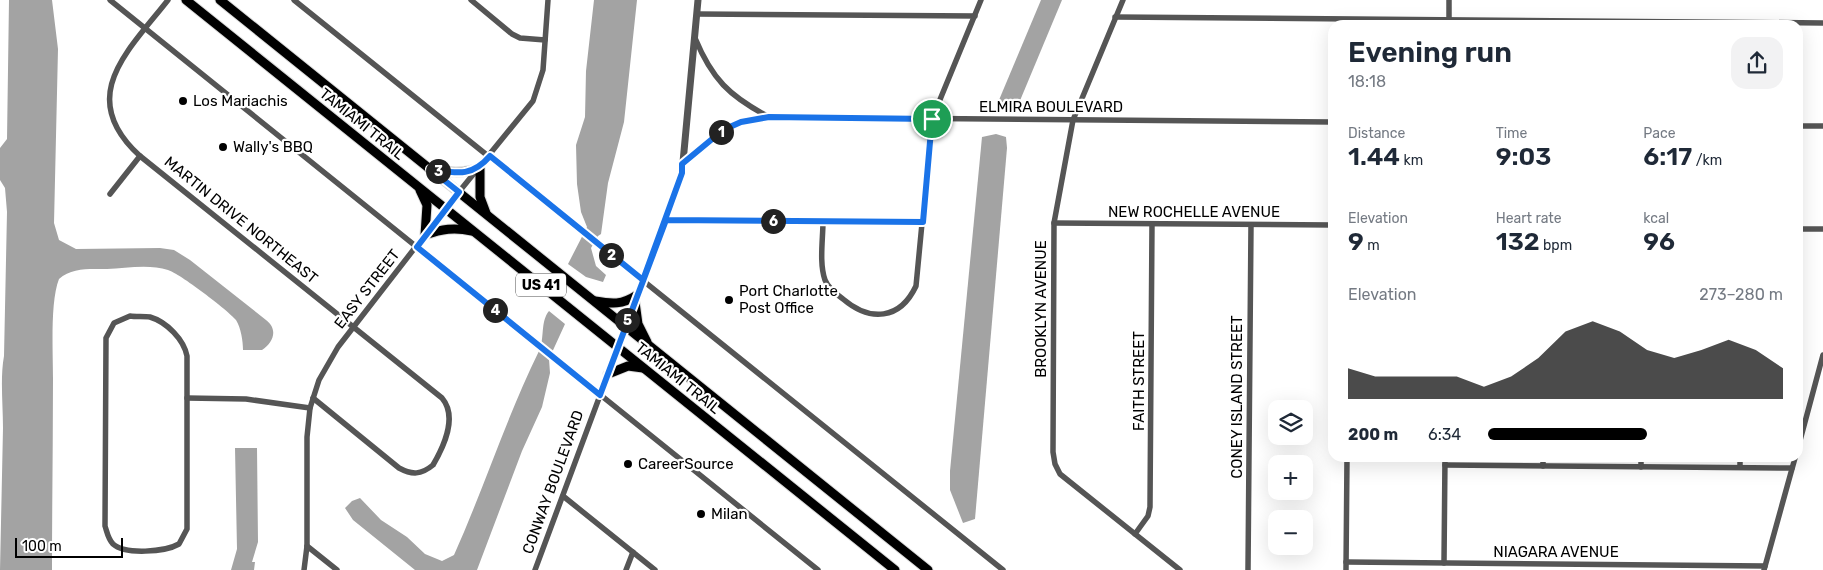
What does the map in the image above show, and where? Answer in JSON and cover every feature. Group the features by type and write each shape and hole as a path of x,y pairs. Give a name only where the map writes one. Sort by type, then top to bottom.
{"main road":[{"name":"TAMIAMI TRAIL","path":"186,0 895,570"},
{"name":"TAMIAMI TRAIL","path":"220,0 928,570"},
{"path":"430,169 454,173 480,168 480,197 487,215"},
{"path":"419,187 427,206 425,235 444,229 459,228 474,232"},
{"path":"593,300 619,304 636,298 638,324 648,344"},
{"path":"608,374 628,366 644,368"}],"street":[{"path":"110,0 818,570"},
{"name":"MARTIN DRIVE NORTHEAST","path":"168,0 118,65 109,95 115,126 126,143 442,398 450,413 447,431 432,466 417,474 408,473 399,468 313,398"},
{"path":"294,0 1003,570"},
{"path":"470,0 520,38 545,40"},
{"name":"EASY STREET","path":"304,570 308,546 306,437 313,398 332,354 417,247 445,208 528,108 538,91 543,70 548,0"},
{"name":"CONWAY BOULEVARD","path":"535,570 682,173 698,0"},
{"path":"824,221 825,280 829,288 851,306 872,315 894,311 911,296 916,286 932,119 981,0"},
{"name":"BROOKLYN AVENUE","path":"1122,0 1074,120 1054,223 1053,452 1055,464 1060,474 1180,570"},
{"path":"1449,0 1449,20"},
{"path":"697,14 974,16"},
{"path":"1115,17 1328,21"},
{"path":"1803,23 1823,23"},
{"name":"ELMIRA BOULEVARD","path":"695,38 707,64 725,89 740,101 769,117"},
{"name":"ELMIRA BOULEVARD","path":"682,164 723,130 741,122 769,117 1328,122"},
{"path":"1803,126 1823,126"},
{"path":"110,194 140,156"},
{"path":"666,220 923,222"},
{"name":"NEW ROCHELLE AVENUE","path":"1054,223 1328,225"},
{"name":"FAITH STREET","path":"1135,534 1148,516 1150,507 1152,224"},
{"name":"CONEY ISLAND STREET","path":"1248,570 1251,225"},
{"path":"1803,229 1823,229"},
{"path":"130,316 150,317 180,339 185,346 187,356 187,398 187,529 184,537 178,544 162,550 121,549 113,544 108,537 105,526 106,338 114,322 130,316"},
{"path":"1803,429 1823,355"},
{"path":"187,398 246,400 310,408"},
{"path":"1346,570 1347,462"},
{"path":"1641,467 1642,462"},
{"path":"1740,462 1740,468"},
{"path":"1765,568 1794,462"},
{"path":"1444,563 1445,465 1792,468"},
{"path":"563,496 656,570"},
{"path":"308,546 337,570"},
{"path":"626,570 633,552"},
{"name":"NIAGARA AVENUE","path":"1346,562 1765,568"}],"shaded area":[{"path":"9,0 52,0 58,49 54,223 59,240 76,249 160,248 174,250 190,260 266,320 273,331 272,339 262,350 243,350 239,327 232,315 182,278 161,268 138,267 82,270 70,272 59,279 54,301 53,327 52,570 0,570 2,382 7,212 5,188 0,180 0,148 7,139"},
{"path":"594,0 637,0 624,122 608,183 601,234 591,248 596,266 606,275 603,282 586,277 568,264 587,227 581,212 577,184 576,145 585,117 586,71"},
{"path":"1041,0 1062,0 1019,103 1010,109 1003,108 999,100"},
{"path":"996,134 1006,137 1007,148 975,519 963,523 950,490 950,471 982,137"},
{"path":"549,311 565,324 549,359 550,373 542,407 522,451 477,570 415,570 353,520 345,508 352,501 360,498 381,520 407,537 425,554 442,561 454,555 516,401 541,346 544,320"},
{"path":"235,448 257,448 258,542 252,562 255,562 254,570 231,570 237,549"}],"place":[{"name":"Los Mariachis","path":"183,101"},
{"name":"Wally's BBQ","path":"223,147"},
{"name":"Port Charlotte Post Office","path":"729,300"},
{"name":"CareerSource","path":"628,464"},
{"name":"Milan","path":"701,514"}],"route":[{"path":"769,117 932,119 923,222 666,220 600,395 417,247 459,192 430,169 454,173 467,172 480,168 490,156 643,280 682,173 682,164 694,156 700,148 723,130 741,122 769,117"}]}
